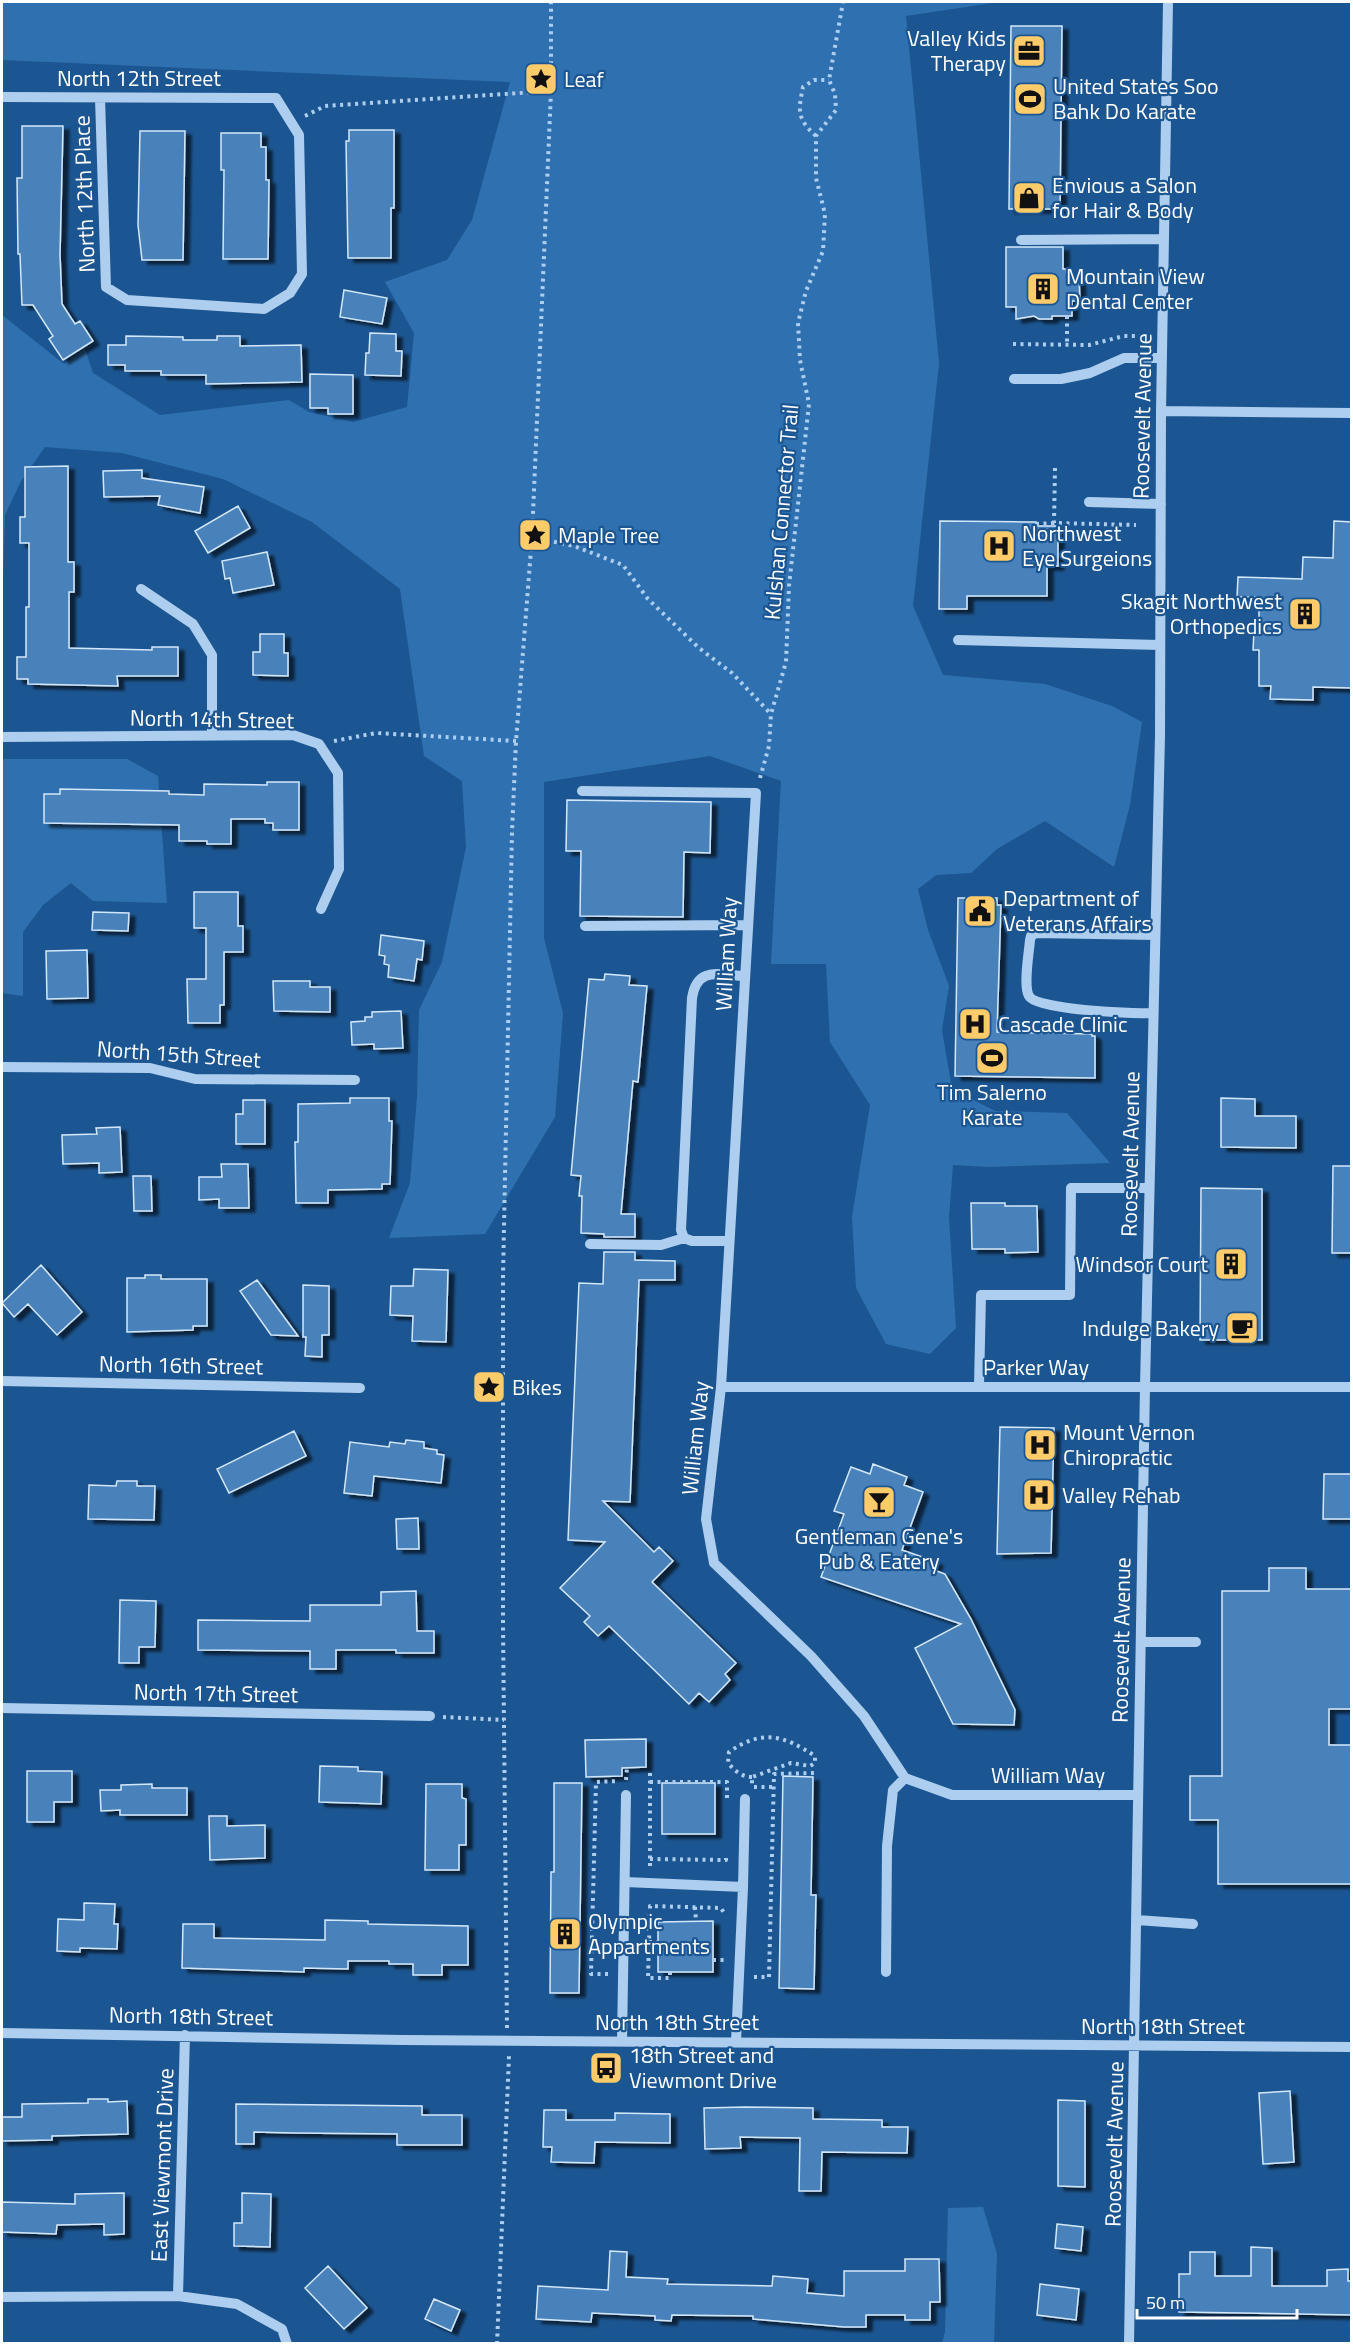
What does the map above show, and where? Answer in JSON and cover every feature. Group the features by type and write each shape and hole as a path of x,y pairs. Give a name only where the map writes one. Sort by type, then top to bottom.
{"street":[{"name":"Roosevelt Avenue","path":"1129,2343 1160,645 1161,411 1168,2"},
{"name":"North 12th Street","path":"2,97 276,98"},
{"name":"North 12th Place","path":"100,98 106,287 127,300 264,309 290,293 302,274 299,135 276,98"},
{"path":"1022,240 1164,239"},
{"path":"1014,379 1061,379 1090,373 1124,357 1162,358"},
{"path":"1161,411 1352,413"},
{"path":"1089,502 1161,504"},
{"path":"141,589 192,624 212,655 212,736"},
{"path":"958,640 1160,645"},
{"name":"North 14th Street","path":"2,737 293,735 319,744 338,773 339,869 321,909"},
{"path":"582,791 756,793"},
{"name":"William Way","path":"756,793 721,1387 706,1519 714,1563 819,1664 864,1716 905,1778 952,1795 1138,1795"},
{"path":"585,926 747,925"},
{"path":"1153,1013 1130,1014 1051,1006 1034,1001 1029,997 1027,989 1030,940 1031,936 1036,933 1155,935"},
{"path":"684,1238 681,1230 681,1206 694,987 698,979 708,975 744,976"},
{"name":"North 15th Street","path":"2,1067 150,1068 195,1079 355,1080"},
{"path":"979,1386 981,1295 1070,1295 1071,1188 1149,1188"},
{"path":"590,1244 661,1245 684,1238 692,1241 729,1241"},
{"name":"North 16th Street","path":"2,1381 360,1388"},
{"name":"Parker Way","path":"721,1387 1352,1387"},
{"path":"1141,1642 1196,1642"},
{"name":"North 17th Street","path":"2,1708 430,1716"},
{"path":"886,1972 887,1846 893,1790 905,1778"},
{"path":"622,2041 626,1795"},
{"path":"736,2042 745,1799"},
{"path":"625,1882 743,1887"},
{"path":"1137,1920 1193,1924"},
{"name":"North 18th Street","path":"2,2033 1352,2047"},
{"name":"East Viewmont Drive","path":"178,2296 185,2035"},
{"path":"2,2297 178,2296 237,2304 282,2329 287,2343"}],"path":[{"path":"497,2343 509,2073 504,1720 503,1276 512,832 516,741 532,537 550,91 551,2"},
{"path":"829,80 814,80 803,87 799,111 805,126 816,136 836,110 835,94 829,80 843,2"},
{"path":"291,123 325,106 550,91"},
{"name":"Kulshan Connector Trail","path":"756,793 769,746 771,714 786,662 789,586 809,404 800,360 798,323 806,291 823,251 825,214 816,178 816,136"},
{"path":"1067,316 1067,345"},
{"path":"1013,344 1089,345 1124,336 1140,336"},
{"path":"1036,524 1054,523"},
{"path":"532,537 574,546 623,564 648,599 699,648 732,673 771,714"},
{"path":"319,744 376,733 516,741"},
{"path":"430,1716 504,1720"},
{"path":"759,1737 779,1738 815,1756 815,1763 810,1766 791,1763 752,1777 746,1777 734,1770 728,1763 729,1752 759,1737"},
{"path":"615,1974 591,1974 596,1782 624,1781 627,1767"},
{"path":"650,1773 650,1875"},
{"path":"748,1977 769,1977 774,1774 816,1773"},
{"path":"752,1777 752,1787"},
{"path":"650,1782 727,1782 727,1808"},
{"path":"650,1859 726,1860 726,1850"},
{"path":"670,1972 670,1978 648,1978 650,1906 722,1908 724,1920"},
{"path":"695,1907 696,1921"},
{"path":"650,1942 658,1942"},
{"path":"712,1960 725,1960 725,1950"}],"shaded area":[{"path":"2,2 999,2 906,16 939,363 913,606 943,675 1045,684 1112,706 1142,722 1130,805 1114,867 1045,821 997,849 971,873 936,875 918,889 928,930 949,986 942,1030 952,1089 995,1111 1067,1113 1110,1163 989,1167 953,1165 949,1217 956,1328 930,1354 886,1344 856,1288 852,1217 870,1105 830,1042 826,964 771,964 781,781 710,756 544,782 544,938 563,1013 555,1117 485,1234 389,1238 410,1183 417,1097 419,1010 442,962 466,847 462,781 424,756 400,589 312,522 223,479 122,453 45,447 21,481 5,515 2,613 2,315 64,364 85,349 93,373 160,415 289,400 309,412 353,422 407,407 414,333 385,282 447,260 472,220 510,82 2,60"},
{"path":"2,759 127,759 158,776 167,903 93,901 71,883 43,905 23,932 23,996 2,993"},
{"path":"983,2207 997,2254 994,2343 942,2343 945,2332 948,2208"}],"building":[{"path":"1011,26 1062,26 1060,209 1009,209"},
{"path":"22,126 63,126 60,255 62,304 75,324 80,321 93,341 63,360 49,339 53,336 33,305 22,305 20,254 18,254 17,178 22,178"},
{"path":"349,130 394,130 394,208 391,208 391,258 348,258 346,141 349,141"},
{"path":"140,131 185,131 183,260 142,260 138,225"},
{"path":"221,133 261,133 261,147 266,147 266,180 269,180 268,259 223,259 224,170 221,170"},
{"name":"Mountain View Dental Center","path":"1006,247 1063,247 1063,269 1066,269 1067,276 1079,276 1080,301 1072,301 1072,316 1052,316 1052,319 1039,319 1034,316 1016,319 1016,307 1006,307"},
{"path":"344,290 387,298 382,324 340,317"},
{"path":"370,333 396,334 396,351 402,351 401,376 365,375"},
{"path":"126,336 217,340 217,336 240,336 240,346 301,345 302,382 206,384 206,375 161,375 161,371 125,371 125,365 108,365 108,345 126,345"},
{"path":"310,374 353,375 353,414 328,414 328,408 310,408"},
{"path":"68,466 68,562 74,562 74,592 69,592 69,648 152,650 152,647 178,647 178,676 117,676 118,686 28,684 28,679 17,679 17,657 26,657 26,607 29,607 29,543 20,543 20,517 25,517 25,467"},
{"path":"142,470 142,478 204,487 200,513 158,505 160,496 104,497 103,471"},
{"path":"238,506 250,528 208,553 195,531"},
{"name":"Northwest Eye Surgeions","path":"940,521 1036,522 1036,526 1058,526 1058,566 1047,566 1047,596 967,596 967,609 939,609"},
{"name":"Skagit Northwest Orthopedics","path":"1334,521 1352,522 1352,688 1313,687 1313,700 1270,699 1271,686 1259,686 1259,650 1253,650 1254,631 1259,631 1259,597 1237,597 1238,577 1302,579 1303,557 1333,558"},
{"path":"267,552 274,585 233,593 230,578 225,579 222,561"},
{"path":"260,634 284,634 284,653 288,653 288,676 253,675 253,652 260,652"},
{"path":"267,782 299,782 299,830 273,830 273,823 265,823 265,819 231,819 231,844 207,844 207,841 179,841 179,825 44,823 44,794 60,794 60,789 169,791 169,794 204,795 204,784 267,785"},
{"path":"567,800 711,802 710,853 684,852 683,917 580,916 581,851 566,851"},
{"path":"194,892 238,892 238,926 243,926 243,952 224,952 224,1005 220,1005 220,1023 188,1023 187,979 206,979 206,928 194,928"},
{"path":"958,898 997,898 997,905 1001,905 997,1032 1092,1034 1095,1036 1095,1078 955,1076"},
{"path":"93,912 129,913 128,931 92,930"},
{"path":"381,935 424,941 422,960 417,959 414,981 388,977 389,965 384,964 385,956 379,955"},
{"path":"87,950 88,998 47,999 46,951"},
{"path":"605,974 630,976 629,985 647,986 638,1082 633,1081 621,1214 635,1214 635,1237 604,1237 604,1234 581,1233 582,1196 579,1196 581,1176 571,1175 589,979 604,980"},
{"path":"273,981 310,981 310,987 330,987 330,1012 274,1011"},
{"path":"401,1011 403,1048 374,1049 374,1044 352,1045 351,1022 365,1021 365,1017 372,1017 372,1012"},
{"path":"350,1098 389,1098 389,1121 392,1121 390,1184 382,1184 382,1189 328,1190 328,1203 296,1203 295,1142 298,1142 298,1104 350,1103"},
{"path":"1221,1098 1255,1099 1255,1116 1296,1116 1296,1148 1221,1147"},
{"path":"243,1100 265,1100 265,1144 236,1144 236,1114 243,1114"},
{"path":"120,1127 122,1172 99,1173 99,1163 63,1164 62,1135 97,1134 96,1128"},
{"path":"221,1164 248,1164 249,1208 219,1208 219,1199 199,1200 199,1177 222,1177"},
{"path":"1333,1166 1352,1166 1352,1253 1332,1253"},
{"path":"133,1176 151,1176 152,1211 134,1211"},
{"name":"Windsor Court","path":"1201,1188 1262,1189 1262,1340 1200,1340"},
{"path":"971,1203 1037,1206 1038,1252 1005,1253 1005,1249 972,1249"},
{"path":"604,1252 635,1252 635,1260 675,1261 675,1280 639,1280 630,1502 603,1501 654,1552 659,1547 673,1561 652,1582 736,1663 725,1674 730,1680 709,1702 699,1693 689,1704 609,1626 598,1636 584,1622 590,1616 560,1588 605,1542 568,1540 579,1283 603,1284"},
{"path":"41,1265 82,1312 57,1335 28,1304 14,1317 2,1303"},
{"path":"414,1269 448,1270 446,1342 412,1341 413,1316 390,1315 391,1286 413,1286"},
{"path":"145,1275 161,1275 161,1279 207,1279 207,1326 193,1326 193,1330 127,1332 127,1278 145,1278"},
{"path":"257,1280 298,1336 271,1335 240,1291"},
{"path":"303,1285 329,1286 329,1335 322,1335 322,1357 305,1356"},
{"path":"1000,1427 1054,1428 1051,1553 997,1554"},
{"path":"294,1431 306,1456 229,1493 217,1469"},
{"path":"406,1440 424,1442 424,1448 437,1450 437,1454 444,1455 441,1483 374,1476 372,1496 344,1493 350,1442 389,1447 390,1442 405,1444"},
{"path":"873,1464 907,1477 904,1485 923,1492 902,1550 937,1562 934,1570 945,1574 971,1619 1015,1710 1014,1725 953,1724 915,1648 961,1624 821,1577 844,1514 834,1511 851,1467 870,1474"},
{"path":"1324,1474 1352,1474 1352,1519 1323,1519"},
{"path":"117,1481 137,1481 137,1486 155,1486 154,1520 88,1519 89,1485 116,1486"},
{"path":"418,1518 419,1549 397,1549 396,1519"},
{"path":"1269,1568 1306,1568 1306,1589 1352,1589 1352,1709 1329,1709 1329,1745 1352,1745 1352,1884 1218,1884 1218,1820 1190,1820 1190,1776 1222,1776 1222,1591 1269,1591"},
{"path":"416,1591 417,1631 434,1631 434,1653 396,1653 396,1650 336,1650 336,1669 310,1669 310,1651 198,1650 198,1620 310,1621 310,1605 381,1605 381,1592"},
{"path":"120,1600 156,1601 155,1647 139,1647 139,1663 119,1663"},
{"path":"646,1739 646,1767 622,1768 622,1776 586,1777 585,1740"},
{"path":"320,1766 358,1767 358,1771 382,1772 381,1804 319,1802"},
{"path":"27,1771 72,1771 72,1802 54,1802 54,1822 27,1822"},
{"path":"783,1776 813,1777 811,1895 816,1895 814,1989 779,1988"},
{"path":"554,1783 582,1783 579,1993 550,1993"},
{"path":"662,1783 715,1783 715,1834 662,1834"},
{"path":"152,1784 152,1788 187,1788 187,1815 120,1815 120,1810 101,1811 100,1790 121,1790 121,1785"},
{"path":"426,1784 462,1784 462,1798 466,1799 466,1845 459,1845 459,1870 425,1870"},
{"path":"209,1816 227,1816 227,1826 265,1825 265,1858 210,1860"},
{"path":"84,1903 115,1904 114,1924 118,1924 117,1949 80,1948 80,1952 57,1951 58,1919 84,1920"},
{"path":"325,1920 368,1921 368,1924 468,1926 468,1965 442,1965 442,1975 413,1975 413,1964 389,1964 389,1961 348,1961 348,1969 304,1968 304,1972 182,1968 183,1924 214,1924 214,1938 325,1940"},
{"name":"Olympic Appartments","path":"713,1921 713,1972 658,1972 658,1922"},
{"path":"1290,2091 1294,2162 1263,2164 1259,2093"},
{"path":"88,2099 108,2099 108,2102 127,2101 128,2134 52,2136 52,2140 2,2141 2,2117 22,2117 22,2104 88,2103"},
{"path":"1058,2100 1085,2101 1085,2187 1058,2186"},
{"path":"236,2104 422,2106 422,2115 462,2115 462,2145 397,2145 397,2134 254,2132 254,2144 236,2144"},
{"path":"704,2108 813,2108 813,2119 882,2120 882,2127 908,2127 907,2153 822,2152 821,2191 799,2191 800,2138 740,2137 741,2148 705,2149"},
{"path":"544,2110 566,2110 566,2120 615,2120 615,2113 670,2114 670,2143 595,2142 594,2163 551,2162 552,2147 543,2147"},
{"path":"124,2193 124,2234 104,2235 104,2224 57,2225 56,2234 2,2232 2,2202 75,2204 75,2194"},
{"path":"242,2193 271,2194 270,2247 234,2246 234,2223 242,2223"},
{"path":"1057,2224 1083,2227 1081,2251 1055,2248"},
{"path":"1251,2247 1272,2248 1272,2286 1327,2286 1327,2270 1348,2269 1348,2281 1352,2281 1352,2315 1179,2312 1179,2274 1190,2274 1190,2252 1215,2252 1215,2276 1251,2276"},
{"path":"610,2251 627,2252 626,2277 668,2279 667,2284 772,2286 773,2276 808,2279 807,2293 844,2296 844,2271 905,2271 905,2259 939,2259 940,2302 930,2302 930,2320 905,2320 905,2315 866,2315 866,2327 753,2319 753,2316 672,2315 671,2321 655,2320 655,2316 592,2313 591,2322 536,2319 538,2286 608,2290"},
{"path":"328,2266 367,2308 344,2329 305,2288"},
{"path":"1040,2284 1079,2289 1076,2320 1037,2315"},
{"path":"434,2299 460,2310 451,2331 425,2319"}],"place":[{"name":"Valley Kids Therapy","path":"1029,51"},
{"name":"Leaf","path":"541,79"},
{"name":"United States Soo Bahk Do Karate","path":"1030,99"},
{"name":"Envious a Salon for Hair & Body","path":"1029,198"},
{"name":"Mountain View Dental Center","path":"1043,289"},
{"name":"Maple Tree","path":"535,535"},
{"name":"Northwest Eye Surgeions","path":"999,546"},
{"name":"Skagit Northwest Orthopedics","path":"1305,614"},
{"name":"Department of Veterans Affairs","path":"980,911"},
{"name":"Cascade Clinic","path":"975,1024"},
{"name":"Tim Salerno Karate","path":"992,1058"},
{"name":"Windsor Court","path":"1231,1264"},
{"name":"Indulge Bakery","path":"1242,1328"},
{"name":"Bikes","path":"489,1387"},
{"name":"Mount Vernon Chiropractic","path":"1040,1445"},
{"name":"Valley Rehab","path":"1039,1495"},
{"name":"Gentleman Gene's Pub & Eatery","path":"879,1502"},
{"name":"Olympic Appartments","path":"565,1934"},
{"name":"18th Street and Viewmont Drive","path":"606,2068"}]}
